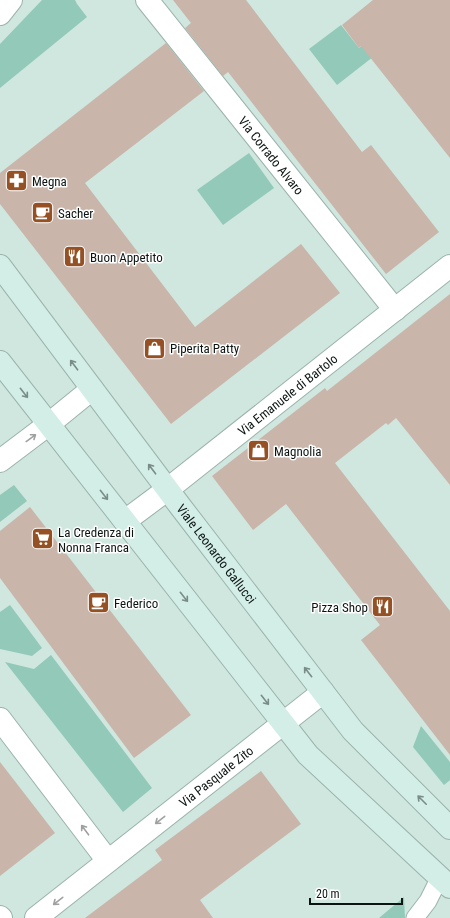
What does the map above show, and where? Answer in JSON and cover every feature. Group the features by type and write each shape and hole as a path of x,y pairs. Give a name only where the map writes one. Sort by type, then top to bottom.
{"street":[{"path":"0,2 4,0"},
{"path":"0,14 11,0"},
{"name":"Via Corrado Alvaro","path":"147,0 395,310"},
{"name":"Viale Leonardo Gallucci","path":"0,266 353,731 450,828"},
{"name":"Via Emanuele di Bartolo","path":"125,521 168,489 450,266"},
{"path":"0,362 308,755 445,882"},
{"path":"0,461 92,389"},
{"name":"Via Pasquale Zito","path":"36,918 323,692"},
{"path":"0,719 108,861"}],"lane":[{"path":"415,918 445,882"}],"green space":[{"path":"42,0 75,0 87,17 0,88 0,44"},
{"path":"341,25 359,48 377,33 387,46 337,85 309,49"},
{"path":"249,153 274,188 223,225 197,190"},
{"path":"14,485 27,501 0,522 0,495"},
{"path":"10,605 42,648 32,656 0,649 0,612"},
{"path":"51,655 152,788 123,812 5,662 34,669"},
{"path":"421,726 450,762 450,780 444,785 413,747"},
{"path":"404,897 405,918 379,918"}],"building":[{"path":"173,0 246,0 362,152 371,145 439,232 386,274 228,72 223,76 185,28 191,23"},
{"path":"373,0 450,0 450,158 361,46 359,48 342,25"},
{"path":"166,43 204,91 85,183 195,327 301,244 340,293 171,424 0,204 0,173"},
{"path":"450,294 450,485 396,418 388,425 386,423 335,463 450,611 450,755 361,640 380,625 286,504 253,530 212,476 325,388 327,391"},
{"path":"30,507 191,715 134,758 0,578 0,531"},
{"path":"0,762 55,833 0,876"},
{"path":"261,771 301,824 200,900 213,918 85,918 162,860 155,850"}],"place":[{"name":"Megna","path":"17,181"},
{"name":"Sacher","path":"42,213"},
{"name":"Buon Appetito","path":"75,257"},
{"name":"Piperita Patty","path":"154,348"},
{"name":"Magnolia","path":"259,451"},
{"name":"La Credenza di Nonna Franca","path":"42,539"},
{"name":"Federico","path":"98,603"},
{"name":"Pizza Shop","path":"383,607"}]}
